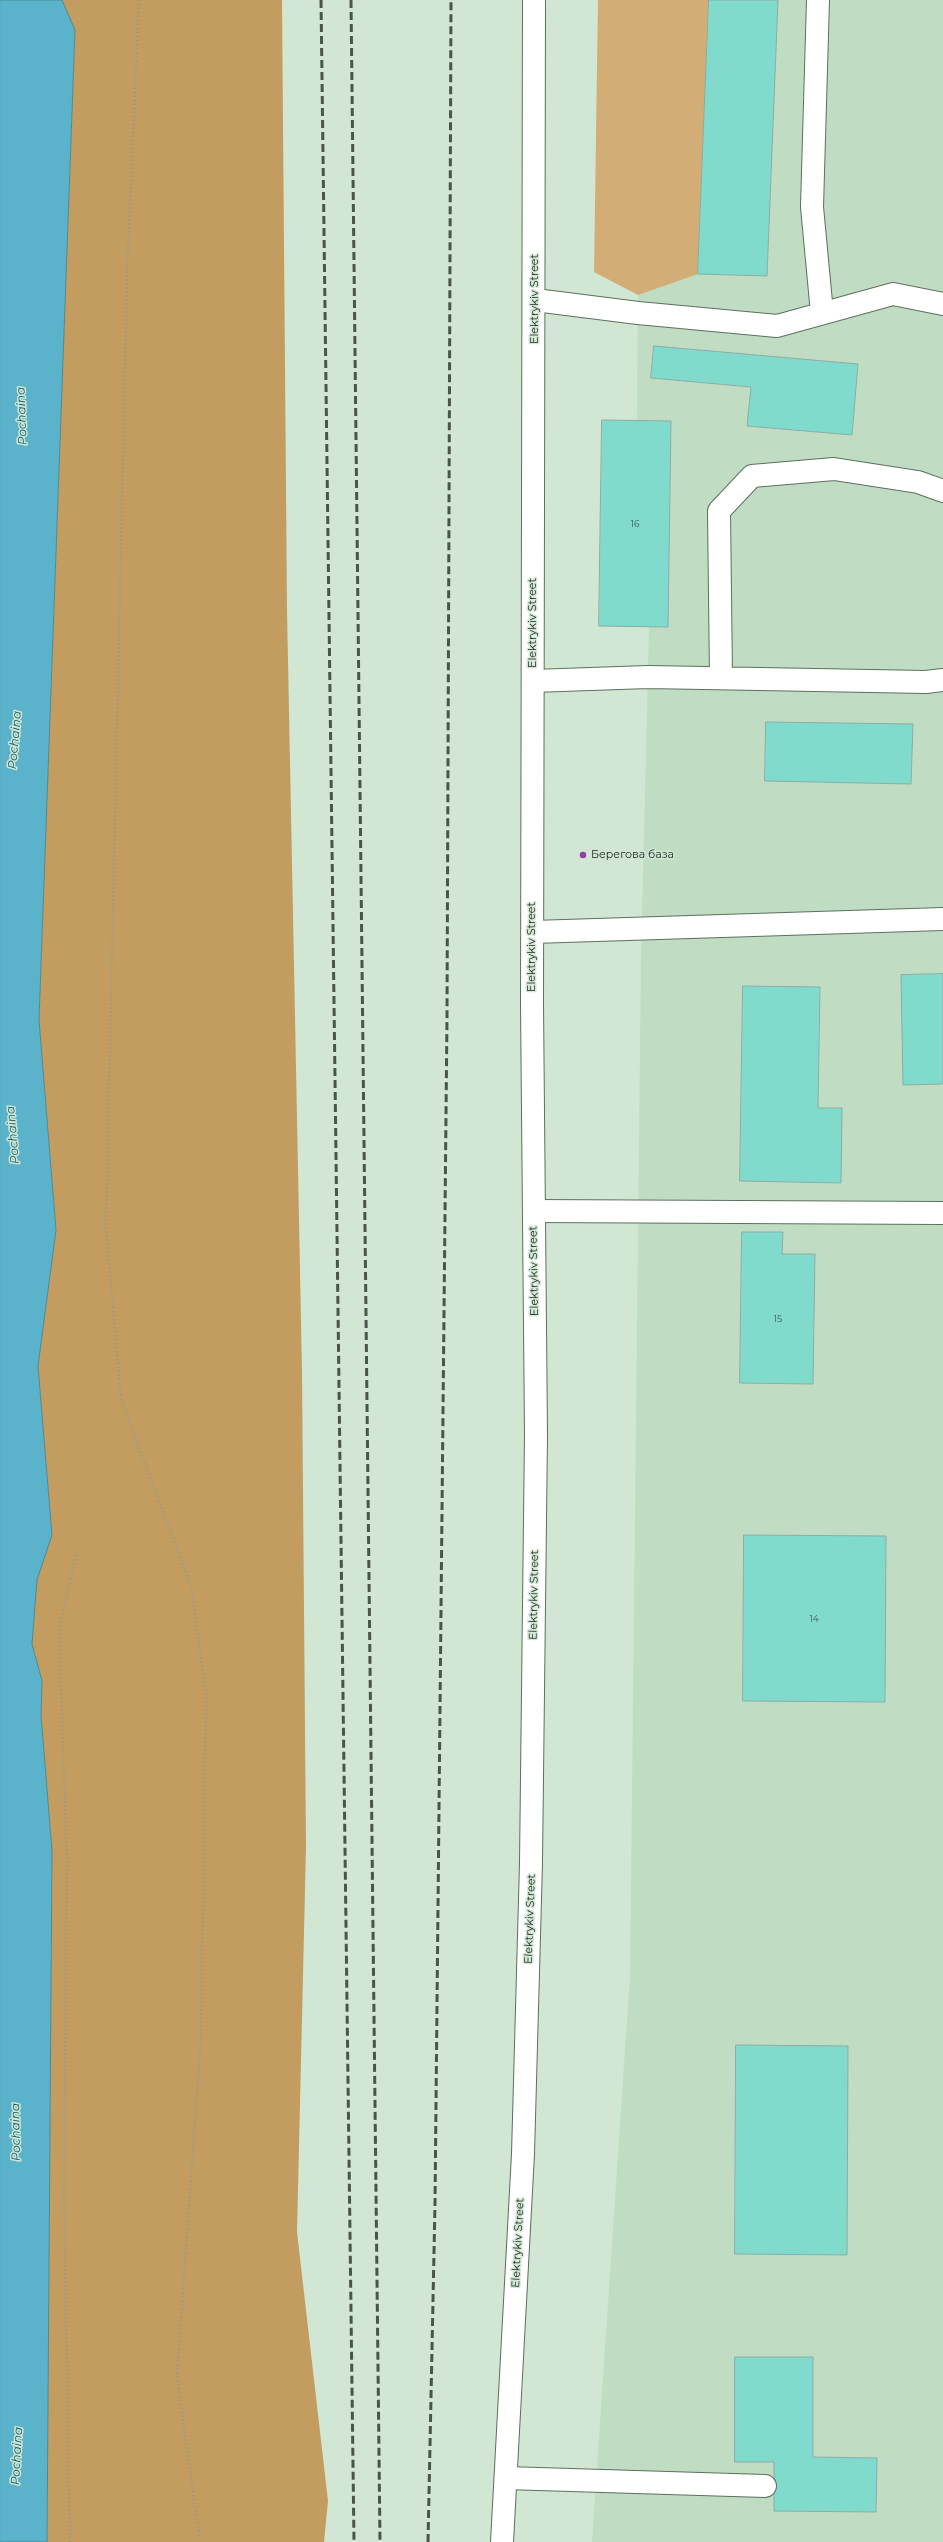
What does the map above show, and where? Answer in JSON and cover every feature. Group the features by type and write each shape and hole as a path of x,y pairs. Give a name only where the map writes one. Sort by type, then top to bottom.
{"street":[{"name":"Elektrykiv Street","path":"502,2542 523,2154 531,1863 536,1434 533,932 535,300 534,0"},
{"path":"818,0 812,207 822,313"},
{"path":"535,300 638,313 777,326 893,294 943,304"},
{"path":"721,678 719,511 752,476 834,469 918,482 943,491"},
{"path":"533,681 633,677 926,682 943,680"},
{"path":"533,932 943,919"},
{"path":"534,1211 943,1213"},
{"path":"506,2478 765,2486"}],"path":[{"path":"139,0 127,274 106,1226 121,1400 192,1586 206,1693 201,2036 177,2375 200,2542"},
{"path":"70,2542 64,2196 67,1858 59,1629 77,1553"}],"shaded area":[{"path":"62,0 282,0 287,610 302,1371 306,1847 297,2232 328,2501 324,2542 47,2542 52,1851 41,1715 42,1681 32,1644 37,1580 52,1535 38,1366 56,1230 39,1020 75,31"},
{"path":"598,0 709,0 698,274 638,295 594,272"},
{"path":"640,0 943,0 943,2542 592,2542 630,1975 641,953 649,627 599,626 602,420 637,420"}],"water":[{"name":"Pochaina","path":"0,0 62,0 75,30 39,1020 56,1230 38,1366 52,1535 37,1580 32,1644 42,1681 41,1715 52,1851 47,2542 0,2542"}],"building":[{"path":"709,0 778,0 767,276 698,274"},
{"path":"654,346 858,364 852,435 747,426 751,387 651,378"},
{"path":"602,420 671,421 668,627 599,626"},
{"path":"766,722 913,724 911,784 765,781"},
{"path":"943,974 943,1084 903,1085 901,975"},
{"path":"743,986 820,987 818,1108 842,1108 841,1183 740,1181"},
{"path":"742,1232 783,1232 782,1254 815,1254 813,1384 740,1383"},
{"path":"744,1535 886,1536 885,1702 743,1701"},
{"path":"736,2045 848,2046 847,2255 735,2254"},
{"path":"735,2357 813,2357 813,2457 877,2458 876,2512 774,2511 774,2462 735,2462"}],"railway":[{"path":"321,0 354,2542"},
{"path":"351,0 380,2542"},
{"path":"428,2542 435,2204 447,1017 451,0"}],"place":[{"name":"Берегова база","path":"583,855"}]}
